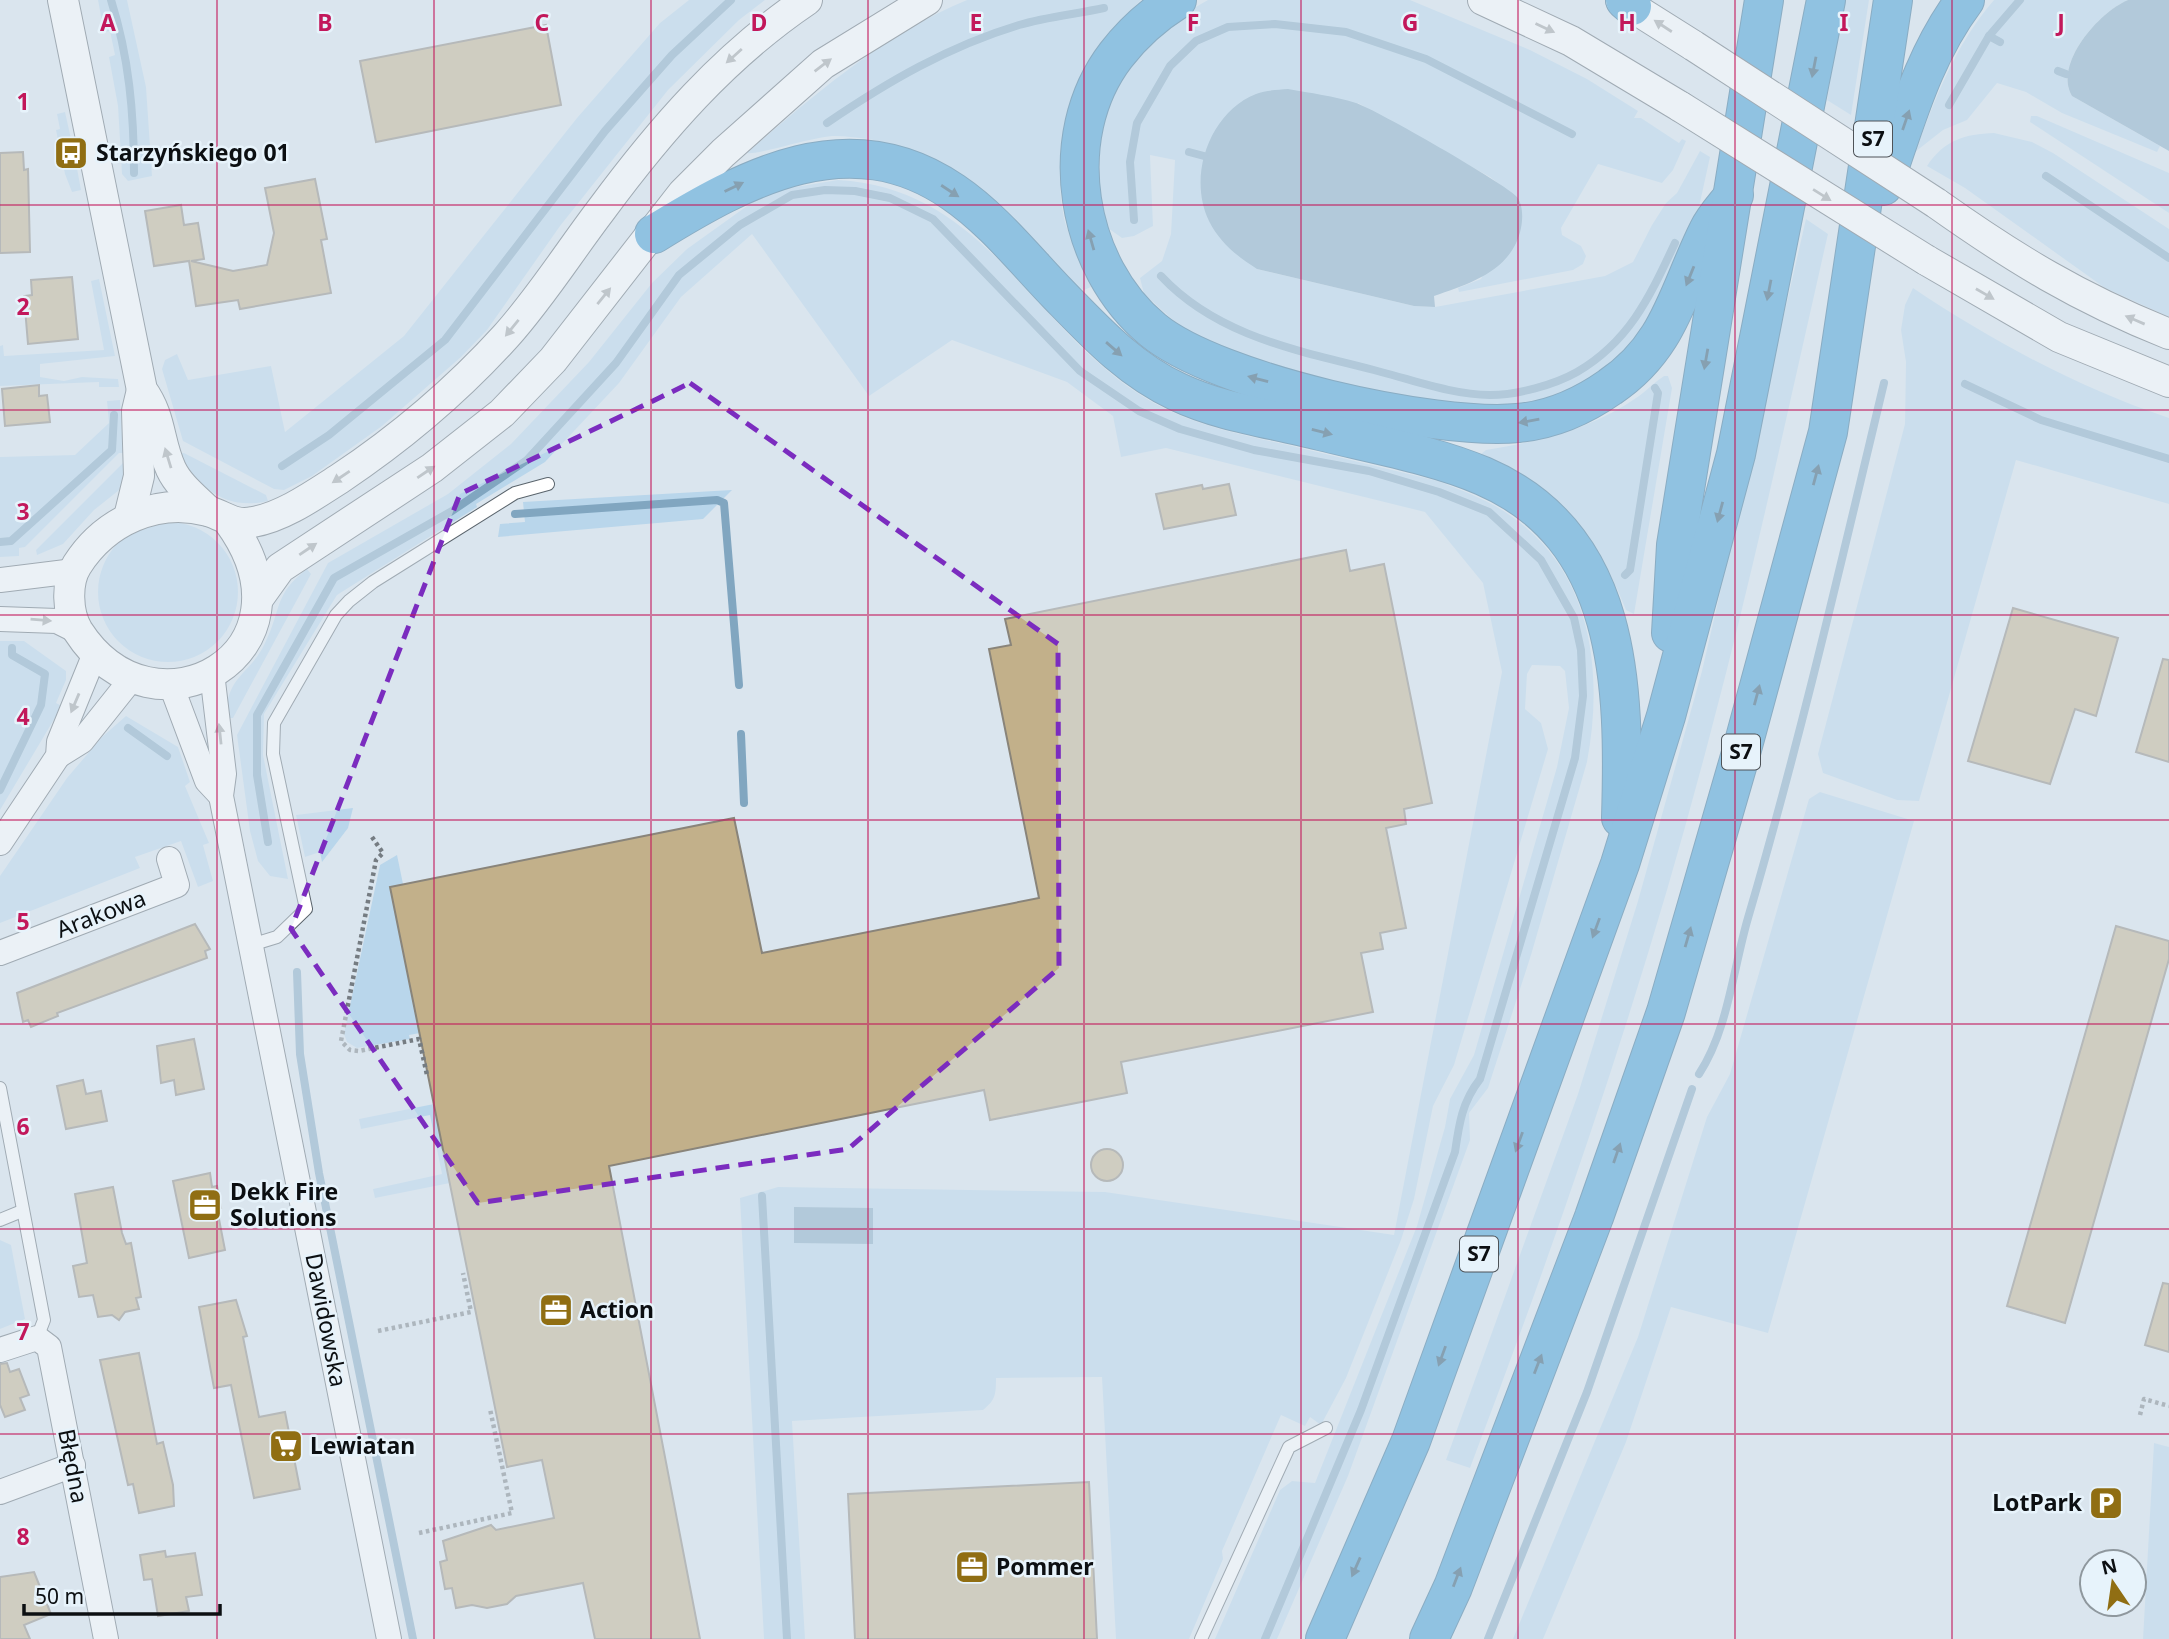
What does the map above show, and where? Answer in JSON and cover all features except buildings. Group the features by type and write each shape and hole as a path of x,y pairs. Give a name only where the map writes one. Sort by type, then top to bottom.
{"highway":[{"path":"1177,0 1143,24 1114,57 1099,85 1089,108 1081,147 1082,195 1095,253 1129,306 1154,331 1187,352 1231,371 1416,417 1464,424 1521,423 1547,417 1582,404 1601,393 1644,358 1676,311 1709,229 1734,195"},
{"name":"S7","path":"1325,1639 1411,1441 1620,864 1666,716 1676,545 1734,195 1763,0"},
{"path":"1666,716 1736,454 1826,0"},
{"name":"S7","path":"1429,1639 1453,1587 1594,1217 1666,1012 1741,753 1828,432 1893,0"},
{"path":"1852,278 1923,70 1944,28 1965,0"},
{"path":"654,234 712,198 752,178 786,166 835,159 890,164 924,176 953,191 986,218 1100,337 1134,366 1179,393 1247,414 1407,453 1483,476 1527,502 1557,527 1571,544 1595,584 1609,623 1618,679 1623,775 1620,864"}],"street":[{"path":"0,619 57,621 133,677 171,685 212,673 242,648 254,622 260,596 257,575 247,550 219,516 183,487 170,467 155,408 142,390 63,0"},
{"path":"58,756 59,742 87,641 71,603 74,571 107,532 129,517 166,507 253,522 282,512 339,479 447,395 506,335 679,111 752,40 807,0"},
{"path":"260,596 281,568 432,468 502,413 553,360 654,234 683,193 788,93 823,64 927,0"},
{"path":"1483,0 1571,41 1926,260 2059,337 2169,382"},
{"path":"1626,2 1936,203 2015,259 2101,306 2169,334"},
{"path":"129,517 139,476 137,411 142,390"},
{"path":"0,580 74,571"},
{"name":"Dawidowska","path":"212,673 224,774 221,796 389,1639"},
{"path":"0,842 58,756 82,741 133,677"},
{"name":"Dawidowska","path":"171,685 207,781 221,796"},
{"name":"Arakowa","path":"0,953 177,885 169,859"},
{"path":"0,1350 37,1338"},
{"name":"Błędna","path":"37,1338 49,1347 106,1639"},
{"path":"0,1492 73,1465"}],"lane":[{"path":"251,945 277,937 306,909 272,754 271,732 337,615 373,582 427,547 515,493 548,484"},
{"path":"0,1088 44,1320 37,1338"},
{"path":"0,1220 22,1211"},
{"path":"1201,1639 1289,1447 1326,1428"}],"path":[{"path":"372,837 383,853 376,860 341,1041 351,1050 359,1051 419,1040 426,1075"},
{"path":"378,1331 471,1312 463,1273"},
{"path":"2140,1415 2144,1399 2169,1406"},
{"path":"419,1533 512,1513 490,1409"}],"highlighted area":[{"path":"690,383 1058,644 1059,968 848,1149 478,1203 291,929 460,494"}],"shaded area":[{"path":"98,0 127,0 146,87 152,176 128,181 122,174 118,106 109,57 115,55 110,31 104,32"},
{"path":"689,0 765,0 739,20 668,90 560,226 487,330 461,357 382,426 312,476 284,490 274,489 183,441 162,369 165,360 177,354 188,380 271,366 285,432 404,336 577,118 660,23"},
{"path":"967,0 1141,0 1089,61 1072,97 1063,137 1060,158 1061,198 1066,227 1091,287 1084,290 1076,287 998,207 971,184 943,165 911,151 876,141 835,136 747,153 824,88 878,48 936,14"},
{"path":"1208,0 1410,0 1530,50 1587,79 1638,111 1634,118 1641,118 1679,143 1682,139 1686,141 1673,170 1662,183 1598,164 1561,228 1562,235 1581,246 1586,256 1583,264 1573,270 1459,292 1458,288 1481,279 1517,198 1490,177 1358,103 1257,269 1414,306 1435,307 1605,276 1633,262 1652,225 1666,203 1677,193 1700,151 1710,157 1694,230 1633,349 1567,395 1522,406 1433,404 1271,367 1184,330 1144,294 1140,278 1162,261 1171,234 1175,160 1150,155 1153,226 1134,236 1122,238 1105,226 1100,189 1100,155 1105,123 1114,94 1129,67 1149,43 1176,20"},
{"path":"1844,0 1869,0 1851,115 1827,100"},
{"path":"1994,0 2128,0 2104,16 2082,40 2069,69 2068,83 2072,96 2160,146 2157,152 2062,113 2026,92 1997,83 1967,120 1943,130 1915,152 1957,53"},
{"path":"2128,0 2169,0 2169,151 2072,96 2068,83 2069,69 2082,40 2104,16"},
{"path":"1288,89 1339,98 1368,108 1440,147 1508,189 1519,200 1522,216 1516,243 1509,255 1488,273 1434,296 1435,307 1414,306 1257,269 1243,259 1213,229 1203,203 1202,166 1207,147 1226,115 1240,103 1256,94"},
{"path":"65,112 71,139 65,140 69,164 76,163 81,190 72,192 65,174 56,130 60,129 57,114"},
{"path":"2031,116 2037,116 2169,173 2169,213 2030,122"},
{"path":"1994,133 2032,142 2053,153 2169,229 2169,317 2105,288 1965,188 1927,166 1941,150 1956,140"},
{"path":"838,180 889,189 933,208 971,235 1107,370 1164,408 1233,432 1438,481 1503,510 1538,539 1559,565 1575,595 1586,626 1594,693 1587,762 1531,955 1488,1088 1469,1113 1470,1140 1348,1476 1277,1639 1215,1639 1280,1490 1292,1481 1315,1483 1417,1226 1445,1127 1450,1099 1474,1055 1557,767 1569,708 1565,671 1560,666 1532,665 1527,674 1525,709 1541,723 1548,749 1454,1065 1433,1106 1414,1199 1401,1240 1346,1378 1321,1425 1310,1417 1305,1426 1281,1415 1222,1551 1223,1559 1189,1639 1116,1639 1102,1377 996,1378 994,1396 983,1410 792,1421 805,1639 764,1639 740,1198 778,1187 1105,1192 1394,1235 1502,672 1483,583 1425,512 1166,448 1121,457 1113,416 1067,382 952,340 869,396 752,234 681,297 619,383 545,462 337,595 264,714 263,755 288,879 270,876 258,861 250,831 237,735 328,563 448,494 511,444 589,362 652,283 687,249 754,201 777,190"},
{"path":"1806,219 1828,234 1757,545 1686,825 1601,1102 1470,1468 1446,1460 1578,1094 1638,901 1702,671"},
{"path":"99,279 115,356 40,364 40,377 64,381 82,377 118,379 119,387 99,387 99,382 0,386 0,346 3,345 4,356 104,350 91,281"},
{"path":"1913,288 2037,362 2135,406 2169,418 2169,504 2016,460 1919,801 1897,800 1823,773 1818,754 1905,424 1906,362 1901,330 1905,305"},
{"path":"1664,376 1668,376 1672,388 1634,614 1626,610 1601,557 1572,515 1533,481 1481,454 1486,450 1566,432 1603,417 1639,396"},
{"path":"120,400 123,453 119,453 25,547 19,548 19,556 0,557 0,457 75,455 109,423 107,401"},
{"path":"184,453 266,495 268,501 239,503 215,494 186,466 178,454"},
{"path":"125,461 124,483 118,491 94,510 63,544 37,555 36,550"},
{"path":"732,490 703,519 498,537 500,524 525,522 523,502"},
{"path":"168,522 195,528 217,543 232,565 238,592 232,619 217,641 195,656 168,662 141,656 119,641 104,619 98,592 104,565 119,543 141,528"},
{"path":"307,569 311,574 233,718 227,718 227,704 234,684 265,643 288,587"},
{"path":"0,641 24,641 66,671 66,680 56,703 62,706 0,810"},
{"path":"126,716 178,747 190,782 185,786 209,843 203,845 213,881 198,887 181,841 135,857 140,868 0,923 0,876 67,778 102,737"},
{"path":"1820,792 1914,821 1768,1333 1671,1307 1626,1442 1543,1639 1513,1639 1638,1337 1707,1117 1730,1074 1809,799"},
{"path":"353,808 348,828 322,862 320,852 305,857 296,815"},
{"path":"397,855 403,884 391,887 420,1033 409,1035 410,1039 357,1048 347,1042 344,1034 380,865"},
{"path":"434,1104 450,1183 375,1198 373,1189 442,1174 430,1115 361,1129 359,1119"},
{"path":"794,1207 873,1208 873,1244 794,1243"},
{"path":"0,1240 11,1245 25,1319 0,1329"},
{"path":"2154,1443 2169,1447 2169,1639 2143,1639 2144,1618 2148,1618 2148,1550"}],"waterway":[{"path":"111,0 129,85 134,173"},
{"path":"282,466 329,435 445,340 605,131 672,55 731,0"},
{"path":"1949,105 1989,36 2020,0"},
{"path":"827,123 872,93 968,43 1029,22 1104,8"},
{"path":"1134,220 1130,162 1137,123 1170,66 1196,41 1228,27 1275,24 1346,32 1426,59 1572,134"},
{"path":"1989,36 2000,42"},
{"path":"2058,71 2066,74"},
{"path":"1189,152 1204,156"},
{"path":"2046,176 2169,258"},
{"path":"268,842 257,775 257,715 334,578 452,511 527,460 616,363 679,275 740,225 792,195 825,190 855,191 890,198 933,219 1080,371 1139,411 1180,429 1254,450 1369,471 1439,492 1489,512 1541,560 1574,618 1581,650 1583,696 1575,758 1480,1079 1462,1114 1455,1152 1361,1410 1265,1639"},
{"path":"1161,276 1184,297 1209,314 1263,339 1449,390 1501,395 1558,381 1595,360 1625,332 1636,316 1675,243"},
{"path":"1699,1074 1717,1038 1729,999 1803,718 1884,383"},
{"path":"1965,384 2041,420 2169,459"},
{"path":"1625,575 1630,570 1658,393 1655,388"},
{"path":"0,542 11,541 112,450 114,415"},
{"path":"515,514 717,500 724,503 739,685"},
{"path":"0,790 41,705 45,674 12,655 12,648"},
{"path":"128,728 167,756"},
{"path":"741,734 744,803"},
{"path":"297,972 300,1054 319,1173 413,1639"},
{"path":"1488,1639 1587,1392 1692,1089"},
{"path":"762,1196 787,1639"}],"place":[{"name":"Starzyńskiego 01","path":"71,153"},
{"name":"Dekk Fire Solutions","path":"205,1205"},
{"name":"Action","path":"556,1310"},
{"name":"Lewiatan","path":"286,1446"},
{"name":"LotPark","path":"2106,1503"},
{"name":"Pommer","path":"972,1567"}]}
